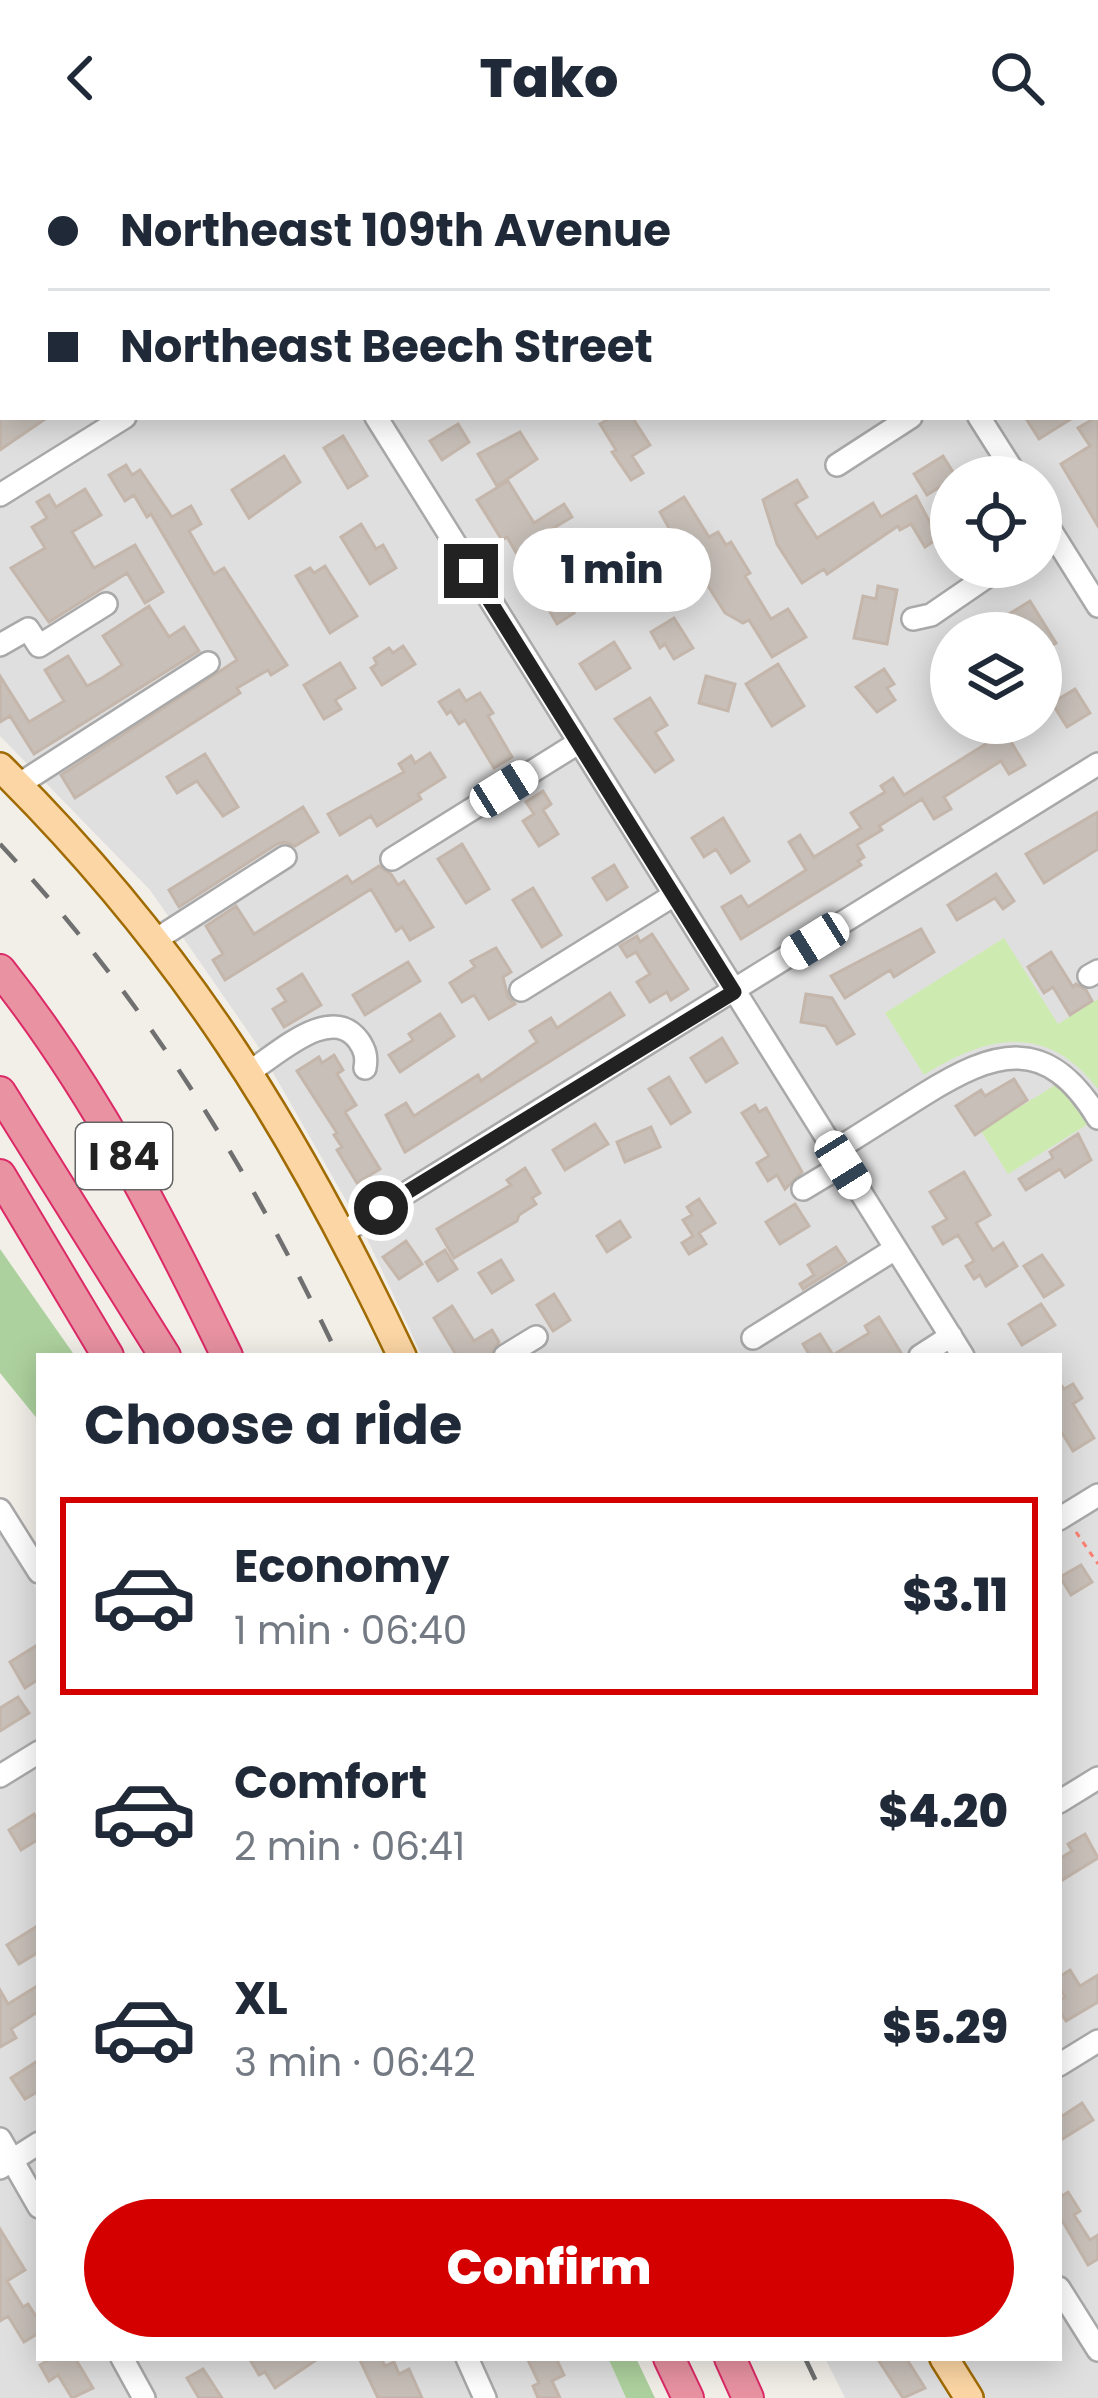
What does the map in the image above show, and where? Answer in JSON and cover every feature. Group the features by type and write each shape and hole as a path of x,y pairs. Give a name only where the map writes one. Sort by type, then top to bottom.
{"highway":[{"name":"I 84","path":"0,970 68,1064 120,1148 225,1353"},
{"path":"0,1093 163,1353"},
{"path":"0,1175 103,1348"},
{"path":"0,1206 103,1348"},
{"path":"670,2361 688,2398"},
{"path":"731,2361 748,2398"}],"main road":[{"path":"9,776 104,874 157,939 249,1072 342,1233 401,1353"},
{"path":"946,2361 970,2398"}],"street":[{"path":"0,495 120,420"},
{"path":"378,420 957,1346"},
{"path":"837,465 906,420"},
{"path":"981,420 1004,456"},
{"path":"1062,559 1098,606"},
{"path":"913,620 931,615 970,588"},
{"path":"0,645 28,629 39,646 106,604"},
{"path":"9,776 208,662"},
{"path":"392,859 578,743"},
{"path":"342,1233 1098,764"},
{"path":"157,939 286,857"},
{"path":"521,990 674,895"},
{"path":"249,1072 320,1027 334,1025 350,1030 362,1045 365,1068"},
{"path":"803,1189 838,1158 960,1072 998,1059 1030,1060 1059,1072 1078,1088 1098,1118"},
{"path":"753,1338 896,1249"},
{"path":"510,1353 536,1337"},
{"path":"1062,1514 1098,1495"},
{"path":"0,1510 36,1567"},
{"path":"0,1776 36,1754"},
{"path":"1062,1800 1098,1778"},
{"path":"1062,2064 1098,2041"},
{"path":"0,2139 6,2164 36,2203"},
{"path":"6,2164 36,2146"},
{"path":"1062,2291 1089,2314 1098,2350"},
{"path":"124,2361 144,2398"},
{"path":"468,2361 485,2398"}],"path":[{"path":"1062,1516 1098,1564"}],"shaded area":[{"path":"0,420 1098,420 1098,2398 845,2398 826,2361 1062,2361 1062,1353 421,1353 363,1230 256,1043 150,890 0,736"},
{"path":"0,1531 36,1588 36,2361 609,2361 626,2398 0,2398"}],"green space":[{"path":"1004,938 1058,1024 1098,999 1098,1089 1058,1053 1015,1042 970,1051 924,1075 885,1013"},
{"path":"1057,1084 1088,1124 1008,1174 981,1131"},
{"path":"0,1249 73,1353 36,1353 36,1417 0,1373"},
{"path":"609,2361 637,2361 655,2398 626,2398"}],"building":[{"path":"0,420 44,420 0,450"},
{"path":"634,420 650,445 632,456 643,473 631,480 600,424"},
{"path":"1027,420 1069,420 1039,439"},
{"path":"1098,420 1098,526 1062,466 1090,446 1078,428"},
{"path":"458,424 469,442 442,460 430,441"},
{"path":"520,432 537,459 497,486 478,454"},
{"path":"343,436 367,476 348,488 324,448"},
{"path":"284,456 300,482 249,518 232,490"},
{"path":"930,464 930,493 927,495 914,474"},
{"path":"126,465 132,475 140,470 172,517 191,506 201,524 189,531 214,574 224,568 287,665 237,688 240,693 75,798 61,775 237,660 151,514 147,517 134,495 125,501 109,475"},
{"path":"797,480 807,497 795,504 817,538 873,503 881,517 916,496 930,523 930,544 925,547 911,524 900,530 898,526 827,574 824,569 802,583 777,544 763,500"},
{"path":"508,481 534,523 564,504 572,517 542,535 556,557 544,565 574,613 557,624 507,537 502,540 477,500"},
{"path":"85,489 101,515 72,532 94,568 135,545 163,592 145,603 127,573 49,622 11,568 45,548 32,527 47,518 37,502 49,495 56,507"},
{"path":"684,497 709,537 718,532 726,545 731,542 771,619 788,609 806,637 772,657 749,620 743,623 725,613 703,578 698,581 660,512"},
{"path":"361,524 376,549 383,545 396,568 370,584 341,537"},
{"path":"325,566 357,616 330,633 296,576"},
{"path":"878,586 897,590 887,644 854,638 863,596 876,599"},
{"path":"1030,601 1037,612 1012,612"},
{"path":"149,606 169,637 184,627 199,651 34,754 10,716 0,722 0,676 29,722 64,701 45,670 68,656 87,686 102,678 122,665 103,636"},
{"path":"674,618 693,648 674,659 651,632"},
{"path":"614,642 630,668 596,689 580,664"},
{"path":"403,646 415,664 382,685 371,668 377,664 374,658"},
{"path":"340,663 355,688 335,700 341,709 324,719 304,685"},
{"path":"778,664 804,706 772,726 746,684"},
{"path":"884,669 894,684 887,688 895,700 877,712 856,687"},
{"path":"706,676 735,684 728,711 699,703"},
{"path":"1075,689 1090,713 1067,727 1062,719 1062,697"},
{"path":"459,690 466,701 480,693 493,713 488,716 512,757 494,768 465,720 459,724 439,702"},
{"path":"650,698 667,725 655,732 673,760 655,772 615,719"},
{"path":"986,744 1012,744 1025,765 1009,774 1001,761 944,797 951,809 934,819 922,799 857,845 864,857 858,861 861,865 741,939 722,907 741,896 748,907 806,870 789,842 800,835 814,857 861,828 851,813 885,792 881,786 893,778 904,795"},
{"path":"430,753 445,777 418,794 421,799 377,826 371,816 340,835 328,814 404,772 399,764 411,756 415,763"},
{"path":"205,754 238,807 223,816 197,781 177,793 167,777"},
{"path":"543,791 551,804 543,810 558,834 539,846 523,821 534,814 526,802"},
{"path":"303,807 318,832 295,846 277,844 179,907 169,890"},
{"path":"1098,812 1098,849 1044,883 1026,854"},
{"path":"723,818 749,861 731,873 716,849 704,857 692,838"},
{"path":"462,844 489,889 466,903 438,859"},
{"path":"614,865 627,887 607,900 593,878"},
{"path":"379,866 398,885 404,881 433,927 410,940 402,927 396,931 371,889 225,980 213,960 223,954 206,926 236,906 254,934 347,876 352,883"},
{"path":"996,874 1014,901 1003,909 995,898 957,920 948,905"},
{"path":"533,888 561,935 542,947 513,900"},
{"path":"921,929 934,952 894,977 890,970 845,998 831,976"},
{"path":"652,934 688,989 671,1000 667,992 650,1002 637,982 650,974 636,952 627,957 620,946"},
{"path":"496,948 511,972 503,977 515,1004 489,1019 474,995 462,1002 450,983 475,967 471,961"},
{"path":"1051,952 1073,987 1086,990 1092,1001 1070,1015 1053,987 1044,993 1028,967"},
{"path":"408,962 420,981 365,1015 353,995"},
{"path":"302,974 321,1005 284,1027 273,1009 286,1001 278,989"},
{"path":"610,993 624,1015 405,1152 386,1115 406,1103 414,1116 478,1075 481,1081 537,1042 530,1031 551,1018 557,1028"},
{"path":"806,994 832,998 854,1034 837,1044 826,1026 801,1022"},
{"path":"440,1014 454,1036 400,1072 389,1055 413,1040 409,1034"},
{"path":"722,1038 737,1063 706,1082 691,1058"},
{"path":"334,1055 343,1070 337,1074 356,1105 345,1112 380,1169 357,1183 337,1150 342,1147 337,1133 297,1071 319,1057 322,1063"},
{"path":"669,1077 690,1112 671,1124 649,1089"},
{"path":"1014,1079 1027,1100 975,1135 956,1106 981,1090 985,1096"},
{"path":"755,1105 759,1112 766,1108 802,1172 785,1189 777,1175 768,1181 757,1163 769,1156 742,1113"},
{"path":"595,1124 608,1144 565,1170 553,1150"},
{"path":"651,1127 660,1147 625,1162 617,1142"},
{"path":"1078,1134 1091,1160 1065,1177 1060,1169 1026,1190 1019,1179 1053,1158 1050,1152"},
{"path":"525,1168 540,1193 532,1198 536,1204 517,1221 454,1258 437,1229 511,1185 507,1180"},
{"path":"964,1172 990,1215 976,1223 993,1250 1003,1243 1017,1266 986,1286 966,1266 974,1261 958,1235 943,1244 933,1227 947,1219 930,1192"},
{"path":"699,1199 715,1223 699,1233 706,1244 689,1254 682,1243 693,1236 683,1220 692,1215 687,1207"},
{"path":"795,1204 809,1226 780,1244 766,1222"},
{"path":"620,1221 630,1237 607,1252 597,1236"},
{"path":"406,1241 422,1264 399,1279 383,1257"},
{"path":"836,1247 846,1262 803,1289 800,1284 814,1275 808,1265"},
{"path":"445,1250 457,1269 438,1281 426,1262"},
{"path":"1042,1255 1063,1285 1044,1297 1024,1266"},
{"path":"501,1260 513,1280 492,1293 479,1273"},
{"path":"554,1294 570,1320 553,1331 537,1305"},
{"path":"1041,1304 1055,1325 1022,1345 1009,1324"},
{"path":"452,1306 474,1341 492,1330 499,1342 492,1353 455,1353 434,1318"},
{"path":"879,1317 901,1353 836,1353 869,1333 865,1326"},
{"path":"820,1334 832,1353 808,1353 803,1344"},
{"path":"1073,1384 1082,1398 1073,1404 1094,1438 1073,1451 1062,1433 1062,1386"},
{"path":"1081,1565 1092,1582 1071,1595 1062,1576"},
{"path":"36,1646 36,1681 25,1688 10,1662"},
{"path":"18,1697 29,1713 0,1731 0,1708"},
{"path":"34,1814 36,1818 36,1841 21,1850 9,1830"},
{"path":"1085,1834 1098,1858 1062,1880 1062,1857 1072,1851 1068,1844"},
{"path":"36,1927 36,1954 19,1964 7,1945"},
{"path":"1070,1970 1080,1986 1098,1975 1098,2002 1066,2021 1062,2015 1062,1975"},
{"path":"36,1987 36,2013 11,2029 16,2038 0,2047 0,1990 8,2004"},
{"path":"36,2062 36,2093 25,2099 11,2078"},
{"path":"1082,2103 1093,2120 1062,2139 1062,2116"},
{"path":"1068,2192 1080,2211 1074,2215 1090,2240 1098,2235 1098,2259 1088,2265 1063,2222 1062,2196"},
{"path":"0,2229 25,2270 7,2281 23,2307 28,2304 36,2316 36,2335 24,2342 8,2316 0,2321"},
{"path":"77,2361 93,2388 72,2398 58,2375 49,2381 40,2365"},
{"path":"251,2361 315,2361 275,2388 265,2372 259,2375"},
{"path":"360,2361 382,2361 385,2366 394,2362 399,2374 409,2369 422,2398 378,2398"},
{"path":"528,2361 557,2361 564,2375 552,2381 560,2398 538,2398 533,2386 539,2383"},
{"path":"879,2361 908,2361 925,2388 903,2398"},
{"path":"203,2369 222,2398 199,2398 187,2378"}],"railway":[{"path":"0,844 101,963 190,1086 268,1217 337,1353"},
{"path":"806,2361 824,2398"}],"route":[{"path":"381,1208 734,992 471,571"}]}
